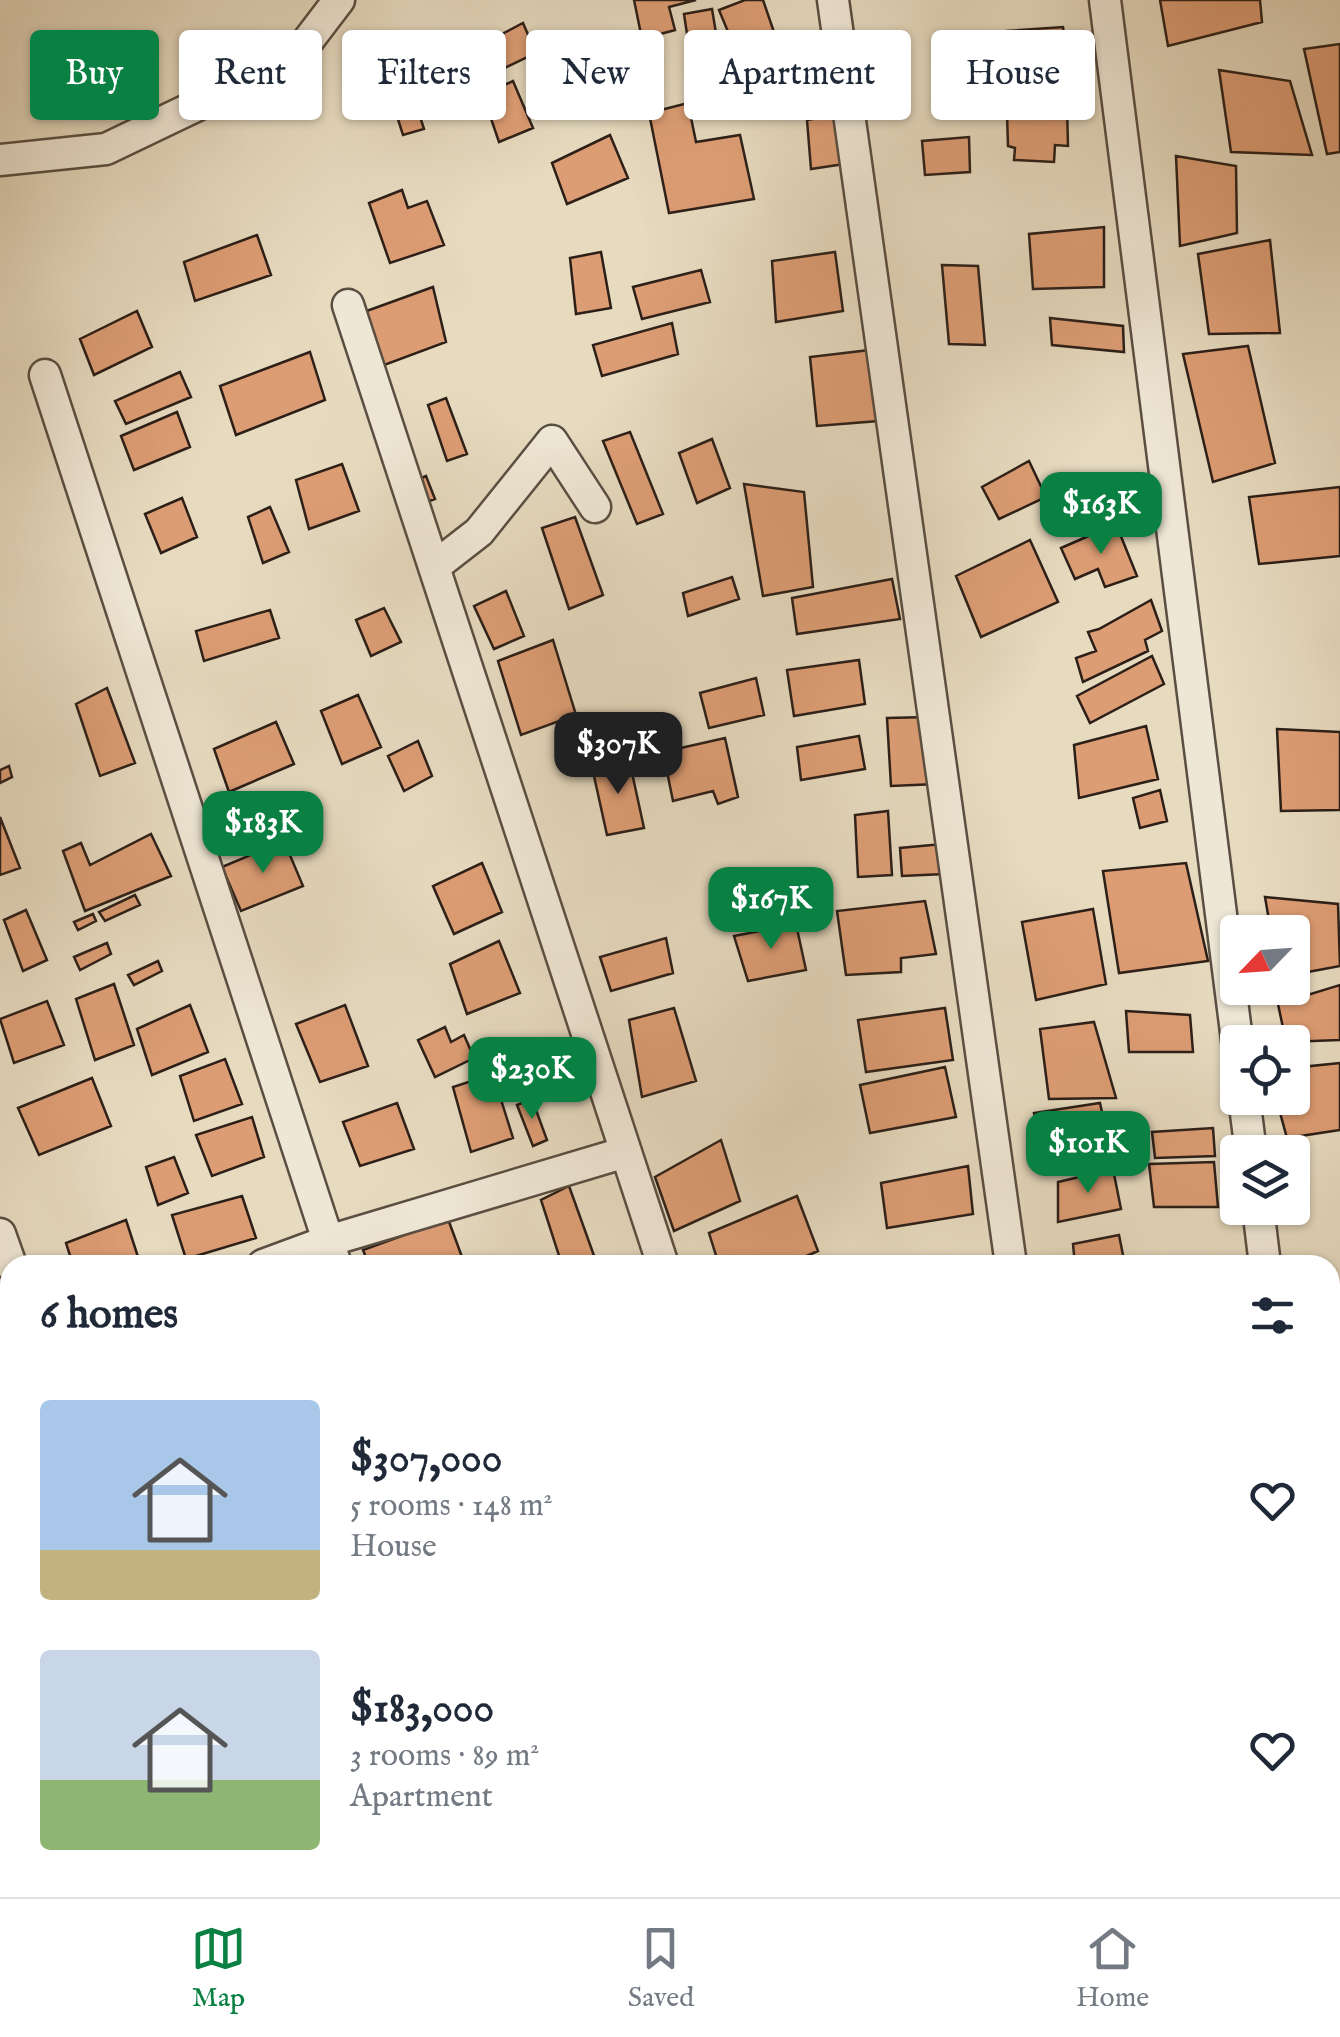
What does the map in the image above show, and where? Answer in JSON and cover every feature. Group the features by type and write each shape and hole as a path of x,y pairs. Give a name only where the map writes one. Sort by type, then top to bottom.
{"street":[{"path":"0,160 106,149 123,141 294,59 338,0"},
{"path":"833,0 1010,1255"},
{"path":"1105,0 1235,1025"},
{"path":"348,305 659,1255"},
{"path":"45,375 332,1253 626,1152"},
{"path":"434,567 478,532 552,442 595,507"},
{"path":"1260,1225 1264,1255"}],"building":[{"path":"634,0 696,0 669,7 675,30 640,30"},
{"path":"745,0 763,0 773,30 727,30 719,10"},
{"path":"1160,0 1260,0 1262,22 1168,46"},
{"path":"712,9 716,30 686,30 684,14"},
{"path":"523,23 526,30 526,58 506,67 506,32"},
{"path":"1063,27 1063,30 1021,30"},
{"path":"1340,44 1340,152 1327,154 1304,49"},
{"path":"1219,70 1290,81 1312,155 1231,152"},
{"path":"513,81 526,120 533,128 499,142 492,120 506,120 506,84"},
{"path":"684,104 684,120 691,120 696,142 740,135 754,199 669,213 650,120 664,120 664,109"},
{"path":"398,120 421,120 424,129 403,135"},
{"path":"807,120 845,120 851,163 811,169"},
{"path":"1007,120 1067,120 1068,146 1055,145 1054,162 1014,160 1015,148 1008,146"},
{"path":"610,135 628,178 567,204 552,163"},
{"path":"969,137 970,172 925,175 922,141"},
{"path":"1176,156 1236,166 1237,233 1180,246"},
{"path":"402,190 408,208 427,201 444,245 390,263 369,203"},
{"path":"1104,227 1104,287 1033,289 1029,234"},
{"path":"257,235 271,275 195,301 184,262"},
{"path":"1270,240 1280,333 1209,334 1198,254"},
{"path":"601,252 611,308 576,314 570,258"},
{"path":"835,252 843,311 776,322 772,261"},
{"path":"942,265 978,266 985,345 949,344"},
{"path":"701,270 710,302 642,319 633,287"},
{"path":"433,287 446,342 379,367 361,313"},
{"path":"137,311 152,347 94,375 80,339"},
{"path":"1050,318 1123,326 1124,352 1052,345"},
{"path":"672,323 678,354 602,376 593,345"},
{"path":"1248,346 1275,463 1213,482 1183,354"},
{"path":"870,350 878,421 817,426 810,357"},
{"path":"310,352 325,400 236,435 220,386"},
{"path":"180,372 191,397 126,424 115,401"},
{"path":"446,398 467,454 447,461 428,405"},
{"path":"177,412 190,447 134,470 121,436"},
{"path":"630,432 663,514 637,524 603,441"},
{"path":"712,439 730,488 697,503 679,453"},
{"path":"1029,461 1046,497 999,519 982,487"},
{"path":"342,464 359,511 309,529 296,480"},
{"path":"426,476 435,499 419,505 410,483"},
{"path":"744,484 804,492 813,587 763,596"},
{"path":"1340,487 1340,556 1259,564 1249,497"},
{"path":"182,498 197,537 161,553 145,514"},
{"path":"270,507 289,552 263,563 248,517"},
{"path":"575,517 603,595 569,609 542,528"},
{"path":"1116,524 1137,576 1105,587 1098,569 1075,579 1061,548"},
{"path":"1030,540 1058,602 981,637 956,576"},
{"path":"732,577 739,599 688,616 683,593"},
{"path":"892,579 900,619 797,634 792,598"},
{"path":"506,591 524,636 494,649 474,606"},
{"path":"1151,600 1162,631 1145,640 1148,651 1083,682 1076,658 1096,651 1088,632"},
{"path":"384,608 401,642 371,656 356,620"},
{"path":"270,610 279,638 204,661 196,631"},
{"path":"553,640 576,715 521,735 498,661"},
{"path":"1152,656 1164,684 1090,723 1077,696"},
{"path":"859,660 865,704 794,716 787,670"},
{"path":"756,678 764,715 709,728 700,693"},
{"path":"107,688 135,763 100,776 76,704"},
{"path":"358,695 381,747 342,764 321,711"},
{"path":"929,717 937,784 891,786 887,718"},
{"path":"276,722 294,764 229,792 214,749"},
{"path":"1146,726 1158,779 1079,798 1074,745"},
{"path":"1277,729 1340,732 1340,810 1281,811"},
{"path":"859,736 865,769 801,780 797,747"},
{"path":"725,738 738,797 718,804 713,791 673,801 663,752"},
{"path":"418,741 432,776 404,791 388,756"},
{"path":"629,759 644,828 607,835 592,767"},
{"path":"9,766 12,777 0,783 0,770"},
{"path":"1160,790 1167,821 1140,828 1133,798"},
{"path":"888,811 892,875 858,877 855,815"},
{"path":"0,817 20,868 0,875"},
{"path":"151,834 171,876 85,911 63,851 81,843 90,865"},
{"path":"284,841 303,886 241,911 222,867"},
{"path":"942,844 944,874 902,876 900,848"},
{"path":"482,863 502,912 454,934 433,886"},
{"path":"1186,863 1208,961 1119,973 1103,871"},
{"path":"135,895 140,905 105,921 99,912"},
{"path":"1265,897 1338,904 1340,966 1310,972 1310,915 1268,915"},
{"path":"925,901 936,954 901,958 901,972 846,975 837,911"},
{"path":"1093,909 1106,984 1036,1000 1022,922"},
{"path":"26,910 47,960 23,971 4,920"},
{"path":"93,914 96,921 78,930 74,922"},
{"path":"796,924 806,970 748,981 734,936"},
{"path":"666,938 673,973 611,991 600,957"},
{"path":"499,941 520,993 467,1014 450,964"},
{"path":"107,943 111,954 80,970 74,957"},
{"path":"158,961 162,971 134,985 128,975"},
{"path":"114,984 134,1045 95,1060 76,999"},
{"path":"1340,985 1340,1040 1310,1041 1310,1025 1282,1025 1278,1005 1310,1005 1310,994"},
{"path":"47,1001 64,1045 14,1063 0,1019"},
{"path":"190,1005 208,1052 152,1075 137,1029"},
{"path":"345,1005 368,1066 320,1082 296,1024"},
{"path":"674,1008 696,1081 642,1097 629,1020"},
{"path":"945,1008 953,1060 866,1072 858,1020"},
{"path":"1126,1011 1190,1015 1193,1052 1129,1052"},
{"path":"1094,1022 1116,1098 1049,1099 1040,1029"},
{"path":"445,1027 451,1042 464,1035 474,1058 435,1077 418,1040"},
{"path":"225,1059 242,1104 194,1121 180,1076"},
{"path":"1340,1063 1340,1130 1286,1135 1281,1115 1310,1115 1310,1066"},
{"path":"945,1067 956,1117 870,1133 860,1085"},
{"path":"493,1074 513,1138 471,1152 453,1087"},
{"path":"92,1078 111,1126 39,1155 18,1108"},
{"path":"532,1099 547,1140 533,1146 517,1105"},
{"path":"397,1103 414,1149 360,1166 343,1122"},
{"path":"1100,1103 1112,1157 1042,1167 1034,1113"},
{"path":"252,1117 264,1157 212,1176 196,1135"},
{"path":"1213,1128 1215,1156 1155,1158 1152,1132"},
{"path":"721,1140 740,1201 674,1231 655,1177"},
{"path":"174,1157 188,1193 158,1205 146,1167"},
{"path":"1214,1162 1218,1207 1154,1207 1149,1164"},
{"path":"968,1166 973,1214 887,1228 881,1183"},
{"path":"1113,1169 1121,1209 1058,1222 1058,1182"},
{"path":"569,1186 594,1255 559,1255 541,1200"},
{"path":"242,1196 256,1238 199,1255 185,1255 172,1215"},
{"path":"797,1196 818,1251 809,1255 716,1255 709,1233"},
{"path":"448,1219 461,1255 365,1255 363,1250"},
{"path":"126,1220 137,1255 70,1255 66,1243"},
{"path":"1119,1235 1123,1255 1074,1255 1073,1244"}]}
